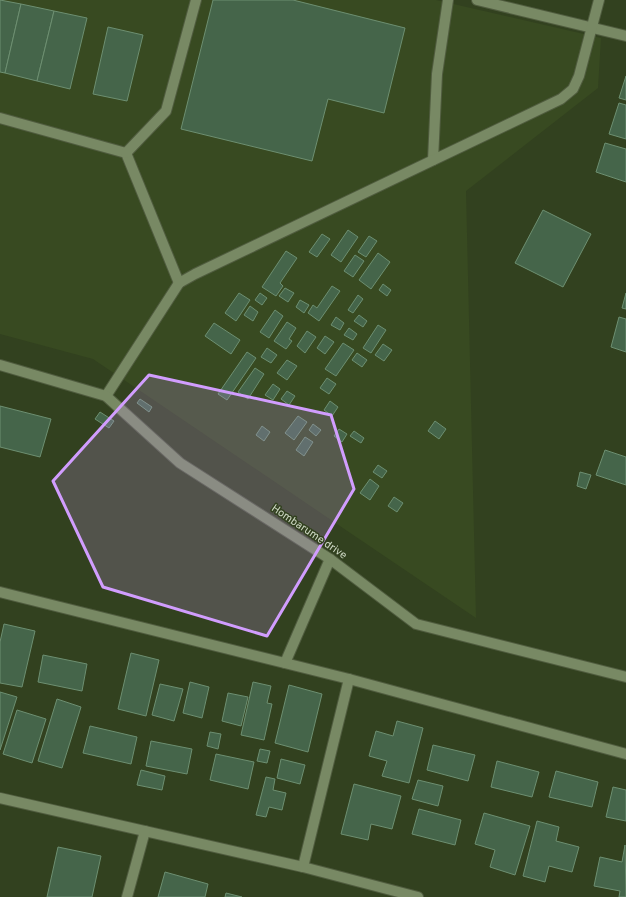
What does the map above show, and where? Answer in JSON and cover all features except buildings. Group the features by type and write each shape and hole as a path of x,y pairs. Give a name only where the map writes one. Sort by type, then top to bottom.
{"street":[{"path":"126,153 166,111 196,0"},
{"path":"433,160 437,74 448,0"},
{"path":"477,0 626,36"},
{"path":"106,396 179,283 561,99 573,89 579,76 598,0"},
{"path":"0,118 126,153"},
{"path":"126,153 179,283"},
{"name":"Hombarume drive","path":"0,365 106,396 180,462 330,559 416,624 626,677"},
{"path":"285,663 330,559"},
{"path":"0,592 349,679 626,754"},
{"path":"302,867 349,679"},
{"path":"0,798 302,867 418,897"},
{"path":"127,897 145,831"}],"highlighted area":[{"path":"149,375 331,415 354,489 267,636 103,587 53,481"}],"shaded area":[{"path":"0,0 436,0 601,38 598,88 466,191 476,618 93,359 0,334"}]}
